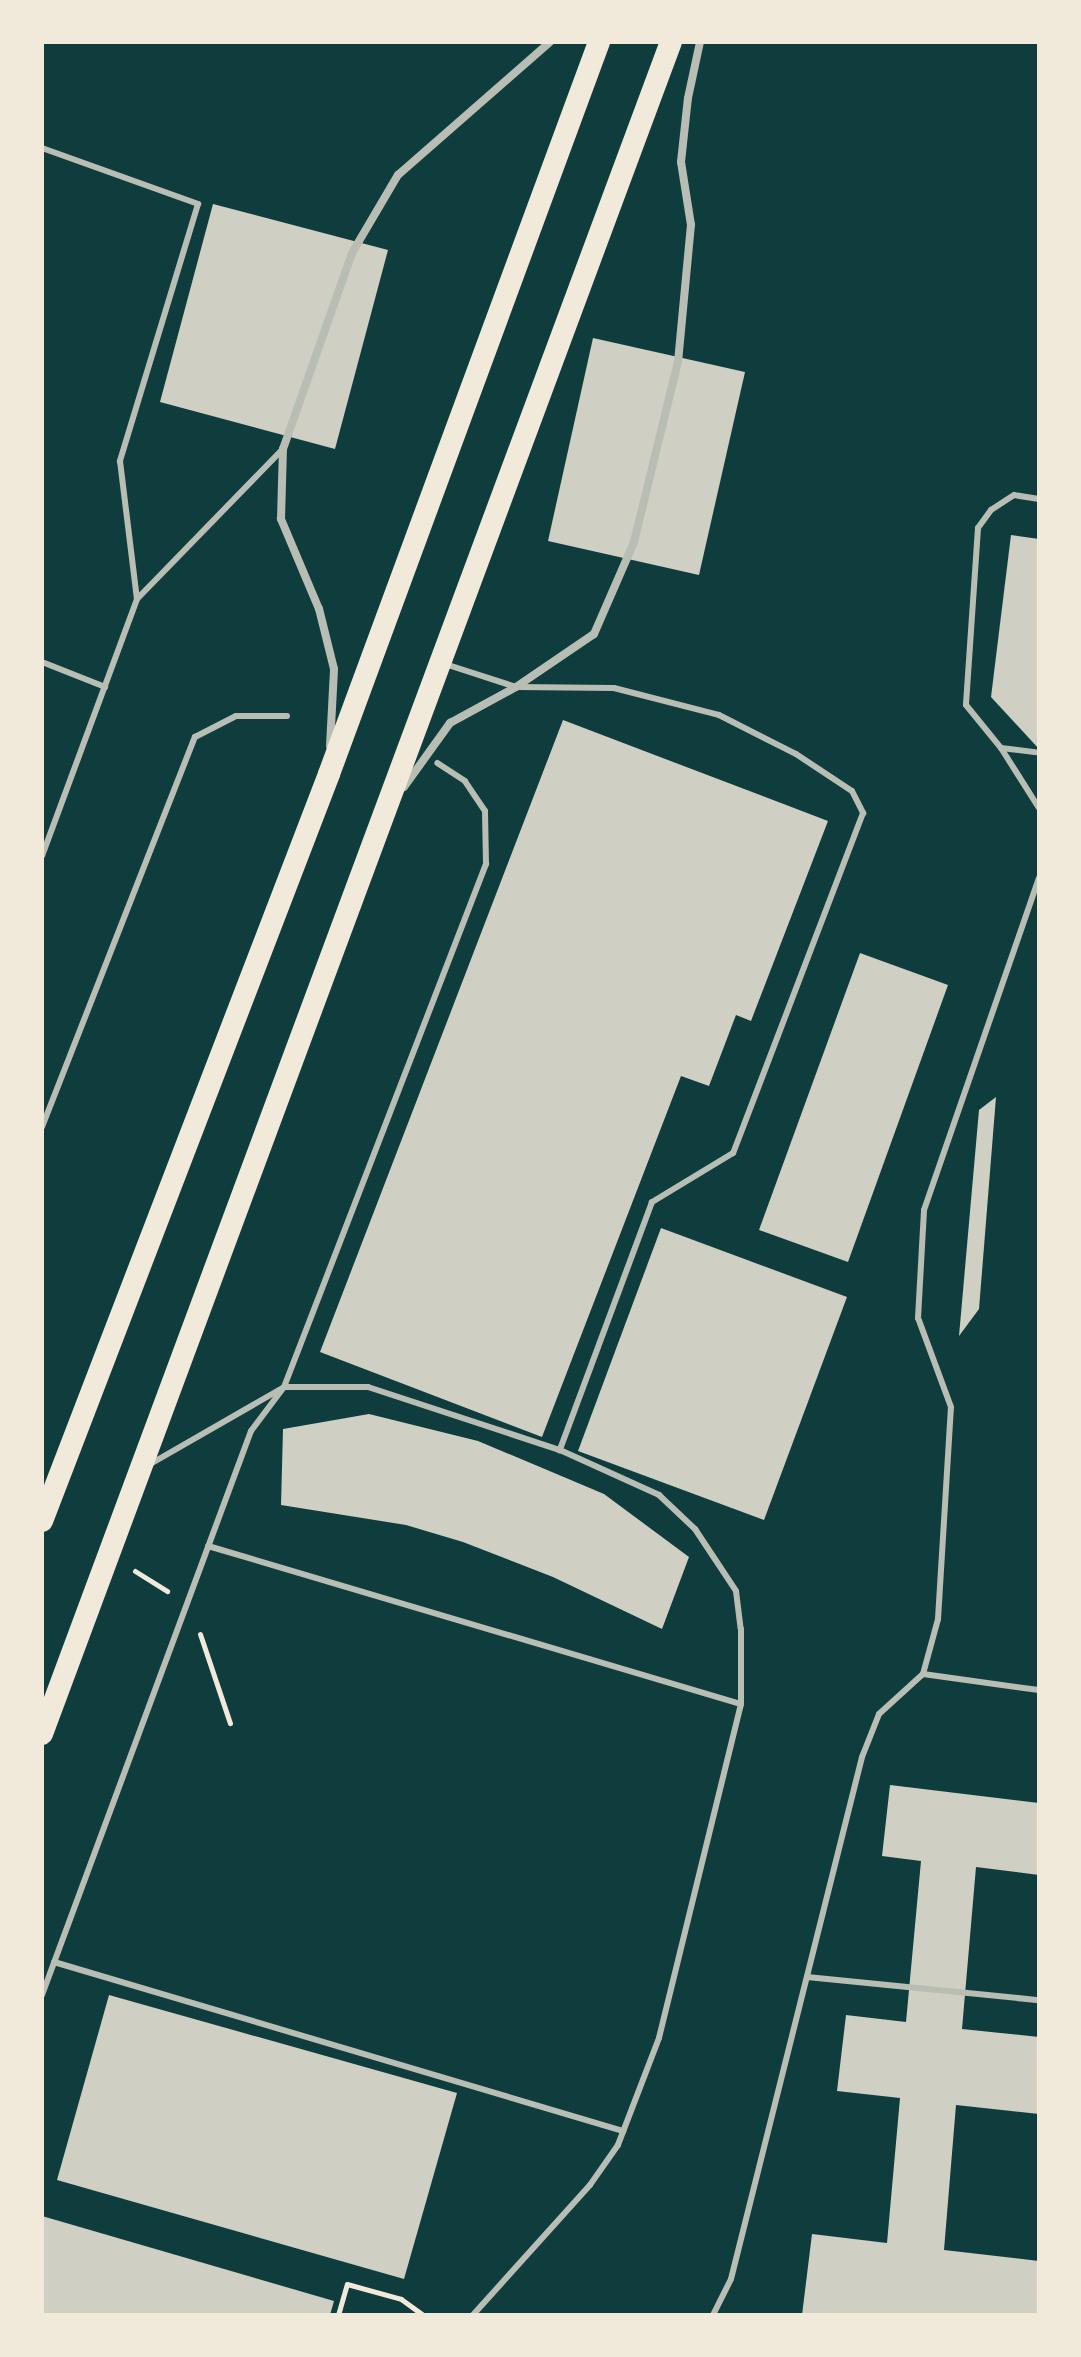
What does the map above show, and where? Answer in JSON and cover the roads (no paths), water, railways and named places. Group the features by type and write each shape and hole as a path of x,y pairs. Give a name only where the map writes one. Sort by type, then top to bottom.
{"highway":[{"path":"42,1521 329,774 599,42"},
{"path":"42,1734 671,42"}],"street":[{"path":"329,774 334,669 319,609 281,519 283,449 352,253 398,175 550,42"},
{"path":"387,810 450,723 516,687 594,634 634,542 678,362 691,225 681,162 688,98 700,42"}],"lane":[{"path":"42,148 198,204 120,461 137,599"},
{"path":"42,856 137,599 283,449"},
{"path":"1039,499 1014,495 991,510 978,528 966,705 1001,748 1039,808"},
{"path":"42,662 105,687"},
{"path":"442,663 516,687 614,688 719,715 796,754 852,791 863,813 733,1153 652,1202 560,1450"},
{"path":"42,1127 195,737 236,716 287,716"},
{"path":"1001,748 1039,753"},
{"path":"42,1995 251,1431 284,1387 486,864 485,811 465,781 437,763"},
{"path":"713,2315 731,2279 862,1757 879,1714 923,1674 938,1619 951,1407 918,1318 924,1210 1039,878"},
{"path":"141,1468 284,1387 368,1387 560,1450 659,1495 695,1529 736,1591 741,1629 741,1704 659,2038 618,2145 590,2185 473,2315"},
{"path":"208,1546 741,1704"},
{"path":"923,1674 1039,1690"},
{"path":"54,1962 623,2131"},
{"path":"807,1977 1039,2000"}]}
